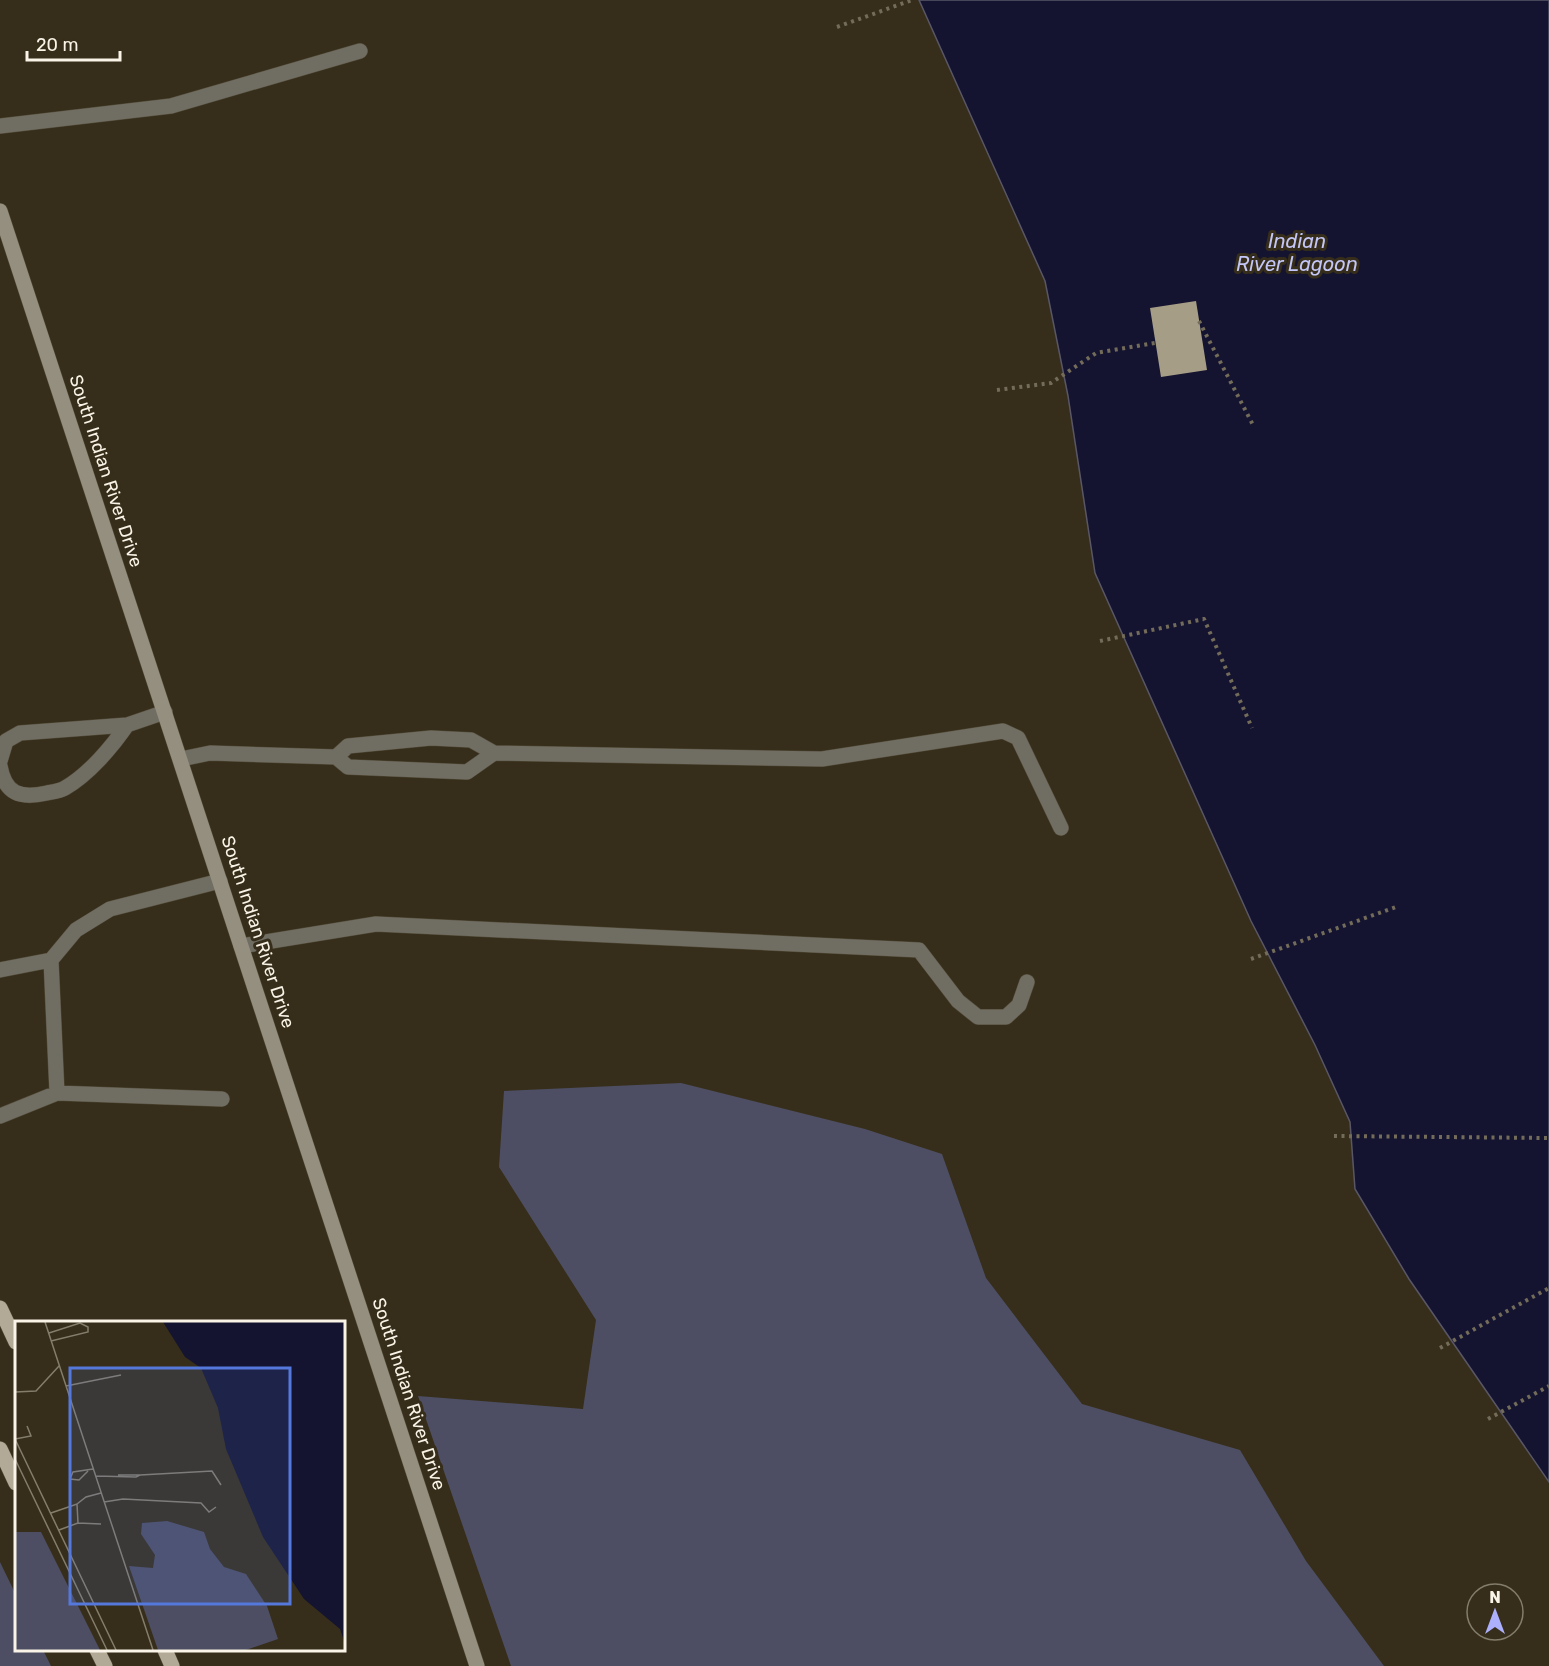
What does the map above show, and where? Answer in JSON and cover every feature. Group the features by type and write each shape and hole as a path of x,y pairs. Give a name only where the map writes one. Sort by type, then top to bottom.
{"main road":[{"path":"0,1308 15,1340"},
{"path":"0,1449 15,1481"},
{"path":"98,1651 105,1666"},
{"path":"165,1651 172,1666"}],"street":[{"name":"South Indian River Drive","path":"0,211 477,1666"}],"lane":[{"path":"0,126 171,106 360,51"},
{"path":"0,761 6,741 20,733 127,725 165,712"},
{"path":"0,766 3,782 14,792 32,796 64,789 111,747 127,725"},
{"path":"336,757 348,746 431,738 471,740 494,753 822,759 1003,731 1018,738 1061,828"},
{"path":"181,759 210,753 336,757 348,767 466,772 494,753"},
{"path":"0,970 51,960 76,930 110,909 220,881"},
{"path":"242,946 309,933 376,924 919,950 958,1001 978,1017 1006,1017 1019,1005 1027,982"},
{"path":"51,960 57,1093"},
{"path":"0,1116 57,1093 222,1099"}],"path":[{"path":"837,27 912,0"},
{"path":"1199,321 1253,425"},
{"path":"997,390 1051,383 1096,353 1155,343"},
{"path":"1100,641 1204,618 1252,728"},
{"path":"1251,959 1396,907"},
{"path":"1334,1136 1549,1138"},
{"path":"1440,1348 1549,1288"},
{"path":"1488,1419 1549,1386"}],"shaded area":[{"path":"681,1083 865,1129 942,1154 986,1278 1082,1404 1240,1450 1306,1561 1384,1666 511,1666 418,1396 583,1409 596,1320 499,1167 504,1091"},
{"path":"0,1562 15,1593 15,1651 44,1651 51,1666 0,1666"}],"water":[{"name":"Indian River Lagoon","path":"919,0 1549,0 1549,1482 1409,1279 1355,1189 1350,1122 1315,1045 1251,921 1095,573 1068,396 1045,281"}],"building":[{"path":"1196,301 1207,370 1161,377 1150,308"}]}
